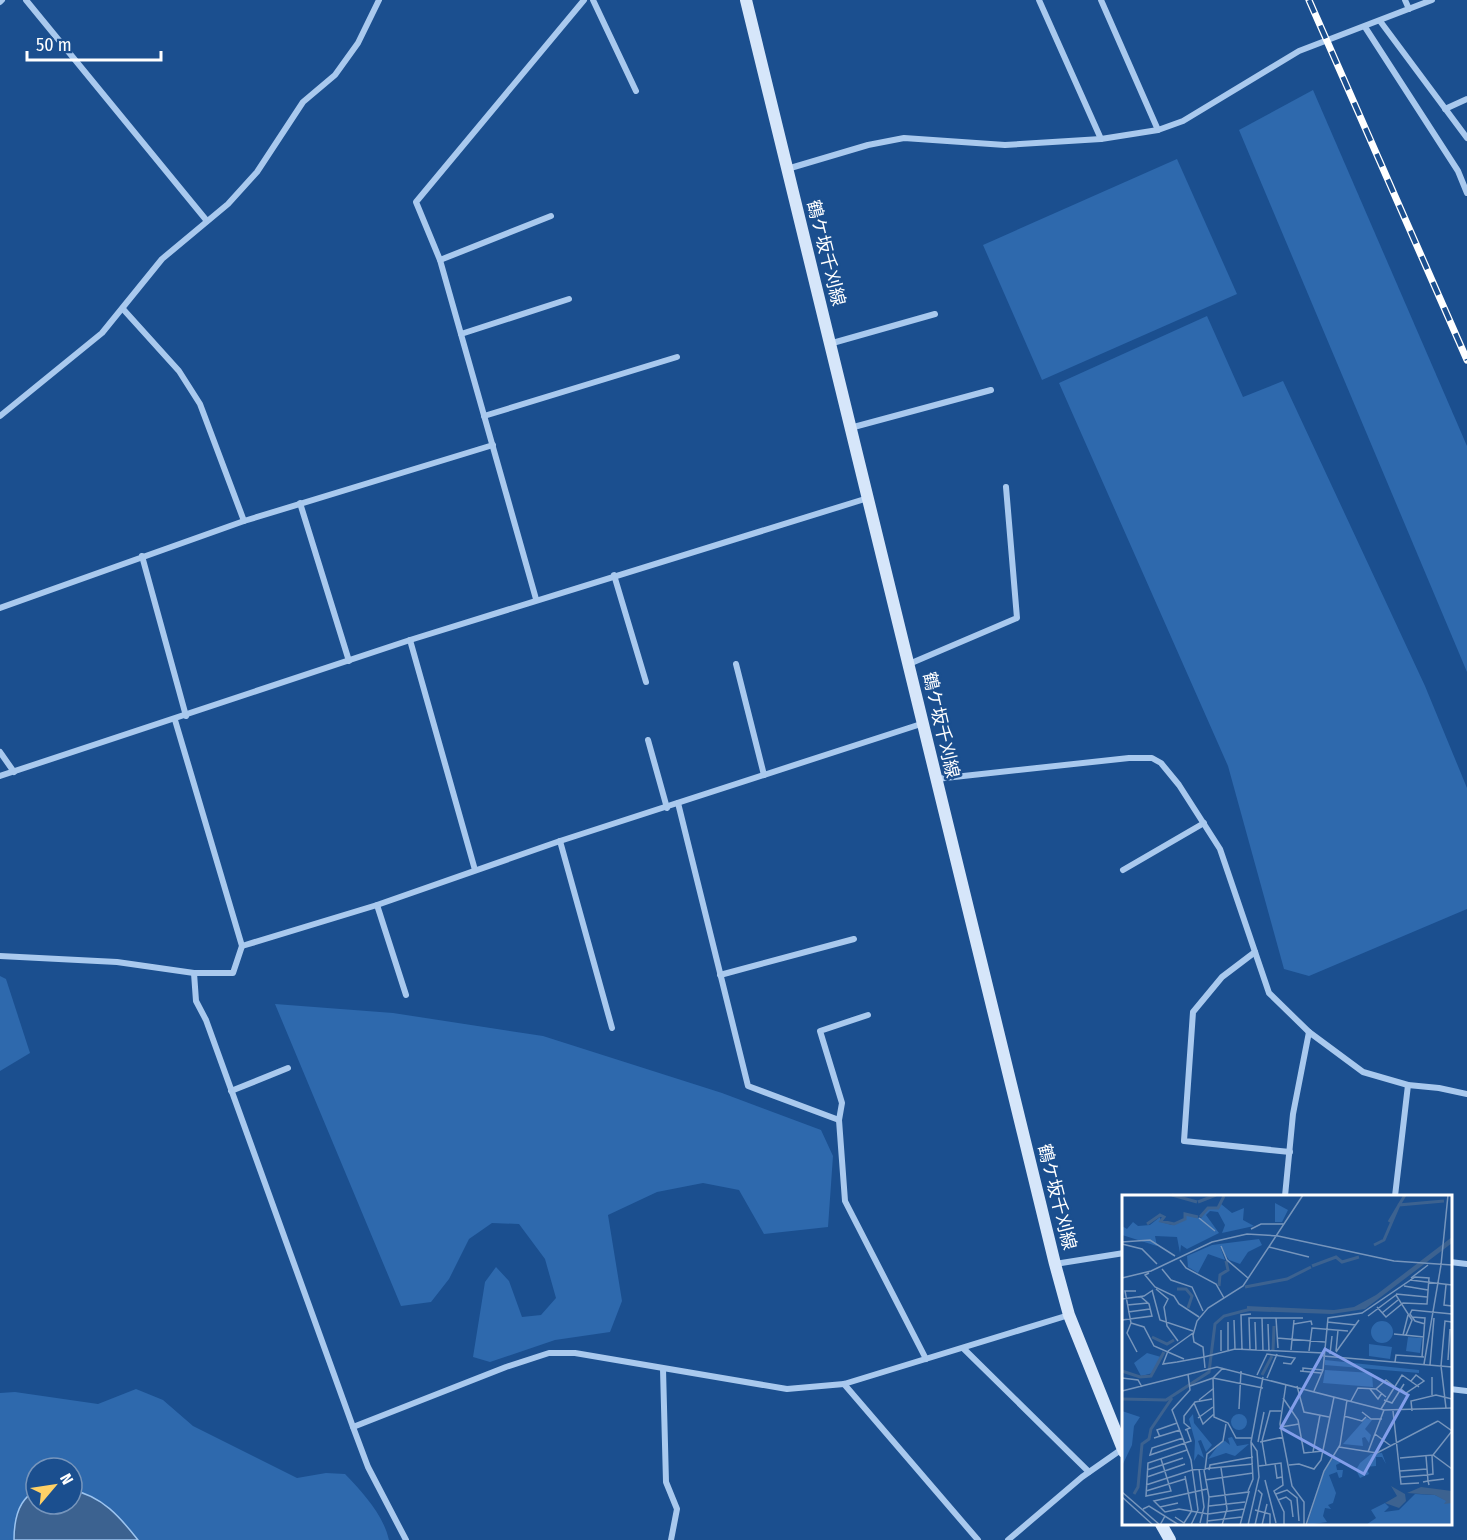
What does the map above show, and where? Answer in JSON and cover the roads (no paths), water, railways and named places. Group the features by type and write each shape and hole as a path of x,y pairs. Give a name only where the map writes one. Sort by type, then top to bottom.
{"main road":[{"name":"鶴ケ坂千刈線","path":"746,0 909,664 921,724 1055,1264 1070,1315 1122,1447"},
{"path":"1162,1525 1170,1540"}],"street":[{"path":"26,0 207,221"},
{"path":"0,416 102,333 162,259 228,204 257,172 303,102 335,75 358,43 379,0"},
{"path":"536,599 440,260 416,202 584,0"},
{"path":"593,0 636,91"},
{"path":"1039,0 1101,139"},
{"path":"1101,0 1158,130"},
{"path":"1405,0 1409,9"},
{"path":"787,170 868,145 904,138 1005,145 1101,139 1158,130 1183,121 1299,51 1432,0"},
{"path":"1380,21 1467,138"},
{"path":"1365,27 1458,171 1467,193"},
{"path":"1445,108 1467,99"},
{"path":"440,260 551,216"},
{"path":"461,334 569,299"},
{"path":"123,309 179,372 200,404 244,521"},
{"path":"830,344 935,314"},
{"path":"484,416 677,357"},
{"path":"850,428 991,390"},
{"path":"0,608 244,521 493,445"},
{"path":"909,664 1017,618 1006,487"},
{"path":"0,776 536,599 868,498"},
{"path":"300,503 349,661"},
{"path":"142,556 186,716"},
{"path":"614,575 646,682"},
{"path":"410,640 475,870"},
{"path":"736,664 764,775"},
{"path":"0,956 117,962 194,973 233,973 242,946 175,720"},
{"path":"242,946 377,905 560,841 921,724"},
{"path":"648,740 667,808"},
{"path":"0,752 14,772"},
{"path":"935,779 1128,758 1152,758 1161,763 1179,785 1220,849 1269,993 1309,1032 1364,1072 1408,1085 1467,1094"},
{"path":"678,802 748,1086 839,1120"},
{"path":"1123,870 1204,823"},
{"path":"560,841 612,1028"},
{"path":"377,905 406,995"},
{"path":"720,975 854,939"},
{"path":"1255,952 1222,977 1193,1012 1185,1141 1290,1152"},
{"path":"194,973 196,1001 206,1020 353,1427 368,1467 406,1540"},
{"path":"868,1015 820,1031 842,1103 839,1120 845,1201 926,1359"},
{"path":"1285,1195 1293,1114 1309,1032"},
{"path":"231,1091 288,1068"},
{"path":"1395,1195 1408,1085"},
{"path":"1055,1264 1122,1253"},
{"path":"1452,1262 1467,1264"},
{"path":"353,1427 485,1375 549,1353 575,1353 787,1389 844,1384 1070,1315"},
{"path":"964,1349 1089,1472"},
{"path":"663,1369 666,1482 676,1509 671,1540"},
{"path":"844,1384 978,1540"},
{"path":"1452,1389 1467,1391"},
{"path":"1008,1540 1089,1472 1122,1451"}],"railway":[{"path":"1309,0 1467,360"}]}
